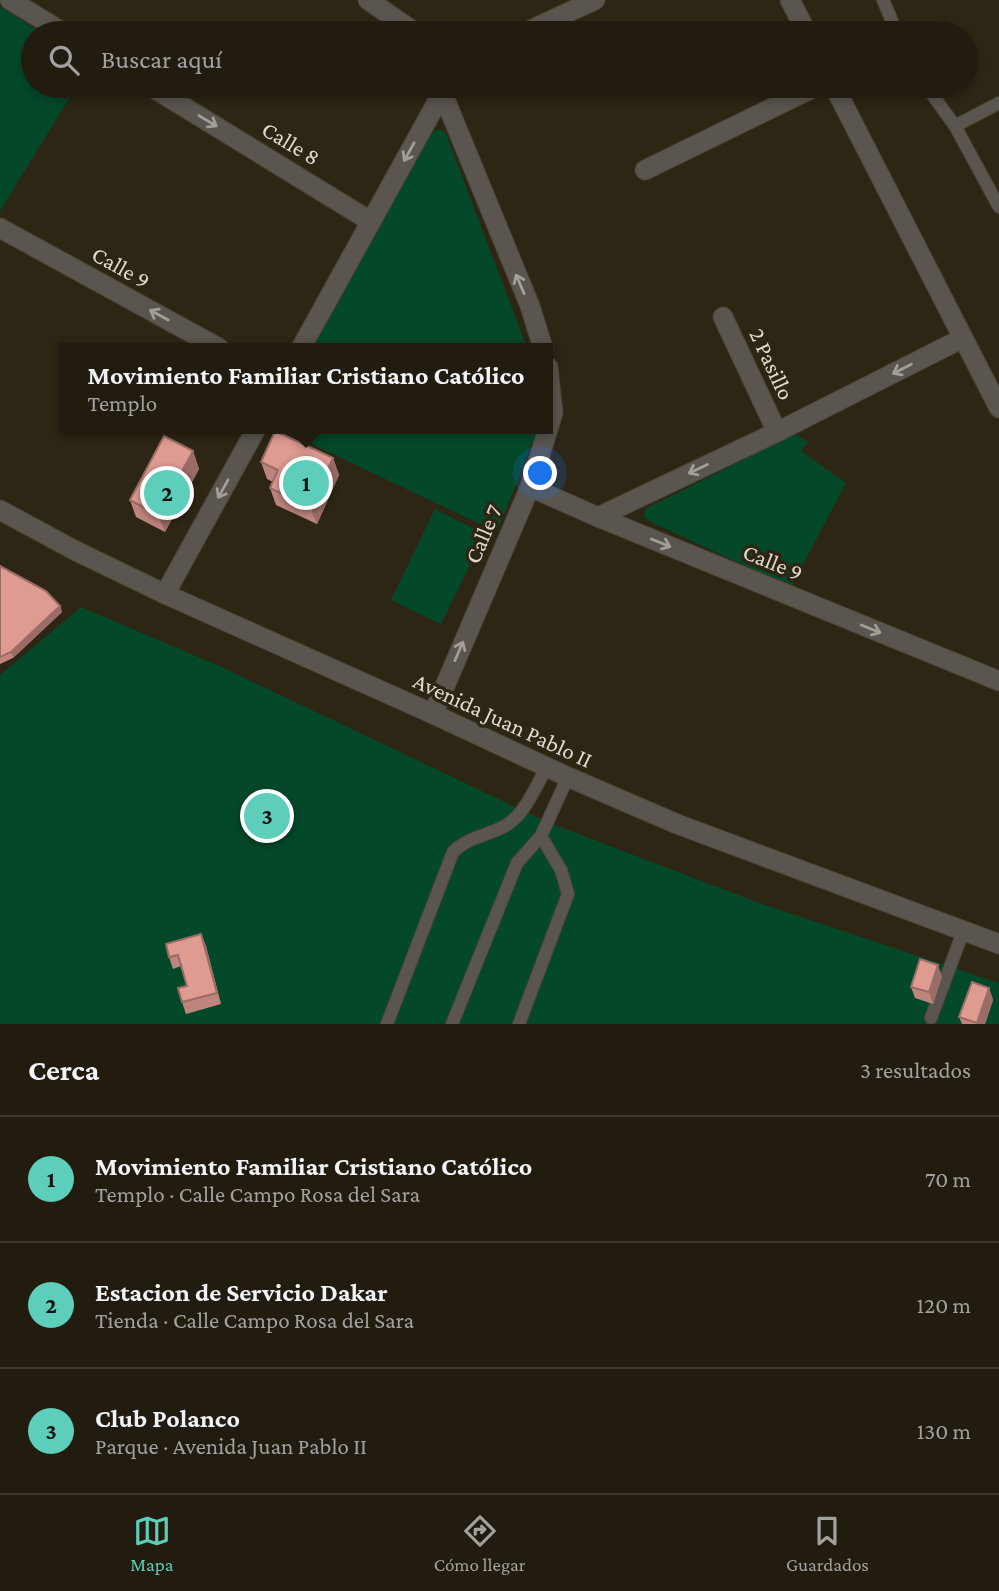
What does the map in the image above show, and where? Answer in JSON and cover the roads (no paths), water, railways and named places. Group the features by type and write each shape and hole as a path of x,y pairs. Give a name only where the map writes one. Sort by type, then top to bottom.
{"street":[{"path":"10,0 44,21"},
{"path":"368,0 399,21"},
{"path":"550,21 595,0"},
{"path":"790,0 801,21"},
{"name":"Calle 8","path":"170,98 370,221"},
{"path":"303,343 439,98"},
{"path":"448,98 530,306 541,343"},
{"path":"645,170 792,98"},
{"path":"840,98 999,408"},
{"name":"Calle 9","path":"0,228 210,343"},
{"name":"2 Pasillo","path":"723,317 777,432"},
{"path":"598,517 777,432 963,338"},
{"path":"165,594 253,434"},
{"name":"Calle 7","path":"433,713 530,486 546,434"},
{"name":"Calle 9","path":"530,486 598,517 999,681"},
{"name":"Avenida Juan Pablo II","path":"0,510 165,594 433,713 568,777 677,824 999,944"}],"lane":[{"path":"883,0 892,21"},
{"path":"935,98 955,126 999,207"},
{"path":"955,126 999,103"},
{"path":"387,1024 453,852 468,840 505,827 522,810 547,767"},
{"path":"452,1024 517,863 541,836 568,777"},
{"path":"519,1024 568,894 561,870 541,836"},
{"path":"931,1018 963,932"}],"place":[{"name":"Movimiento Familiar Cristiano Católico","path":"306,483"},
{"name":"Estacion de Servicio Dakar","path":"167,493"},
{"name":"Club Polanco","path":"267,816"}]}
